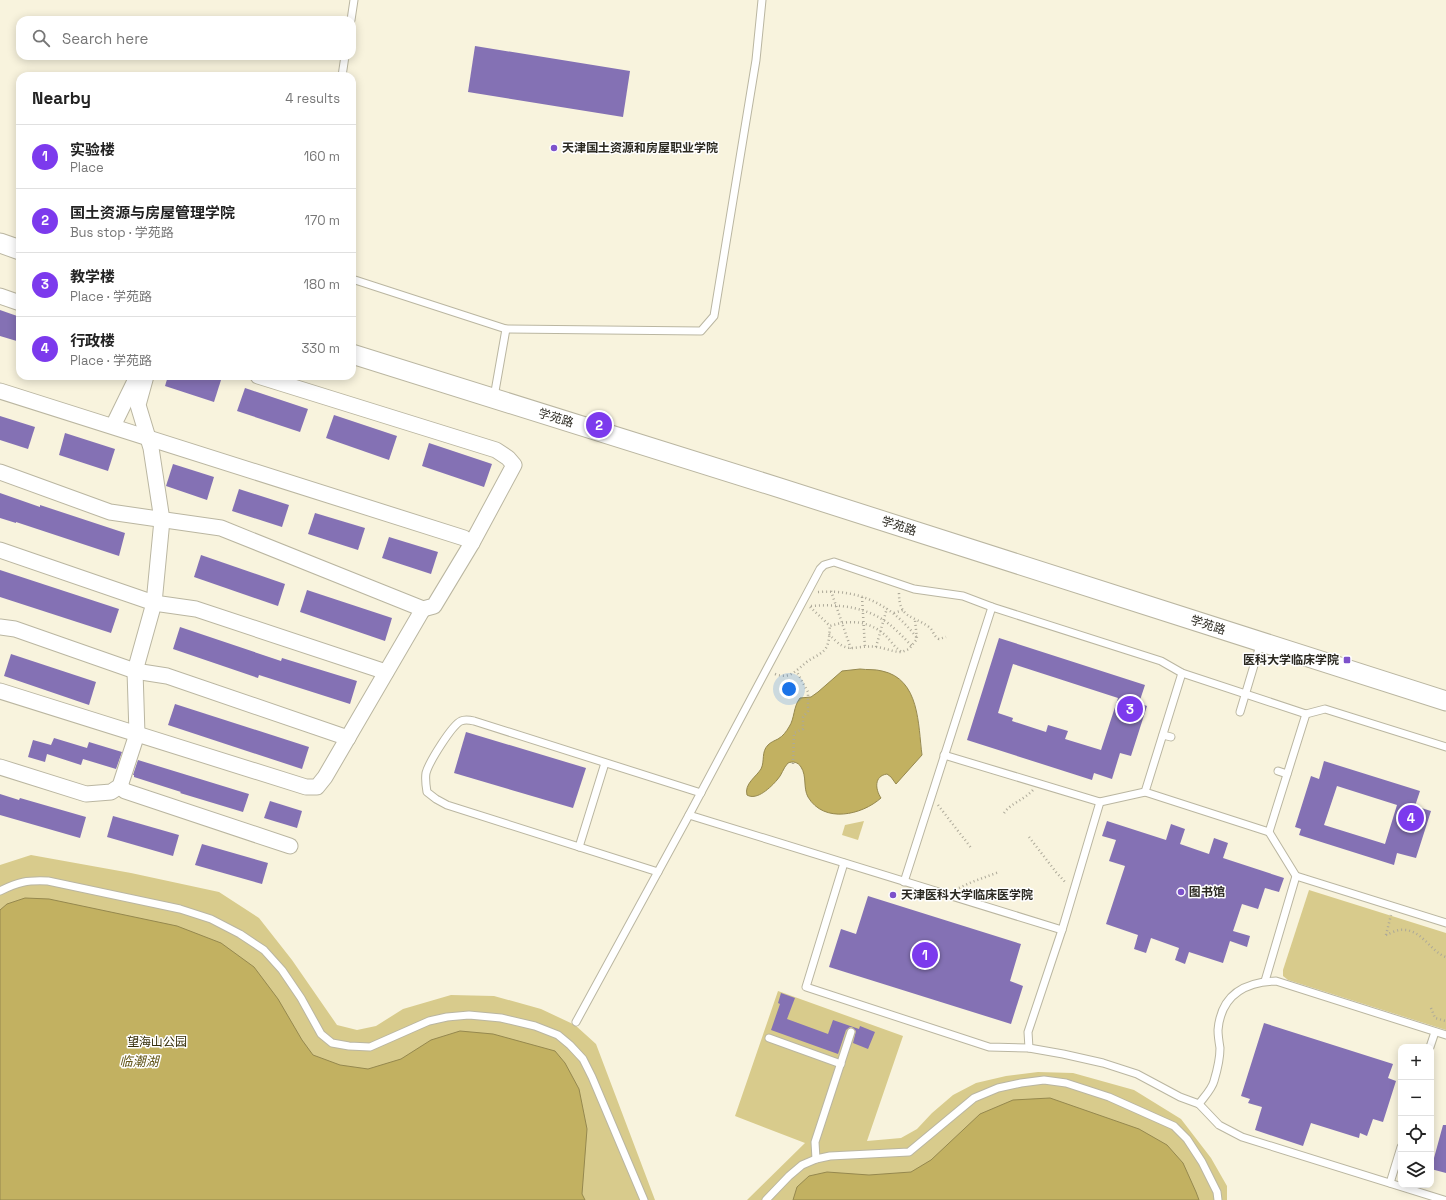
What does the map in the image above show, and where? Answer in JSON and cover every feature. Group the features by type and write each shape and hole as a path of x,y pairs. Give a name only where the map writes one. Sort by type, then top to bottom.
{"street":[{"path":"0,243 16,249"},
{"path":"0,256 16,261"},
{"path":"0,296 16,302"},
{"name":"学苑路","path":"356,355 780,488 1260,647 1446,711"},
{"name":"学苑路","path":"356,367 1260,647 1446,701"},
{"path":"113,426 135,380"},
{"path":"0,767 86,794 110,792 120,786 137,734 135,671 154,603 162,520 151,448 138,405 145,380"},
{"path":"0,472 110,512 221,528 423,609 434,606 472,543 514,465 508,458 496,450 271,380"},
{"path":"0,391 464,538 472,543"},
{"path":"0,550 154,603 196,609 386,672"},
{"path":"0,691 306,787 317,787 325,777 423,609"},
{"path":"0,627 15,629 135,671 167,676 348,738"},
{"path":"120,786 125,791 290,846"}],"lane":[{"path":"352,16 354,0"},
{"path":"356,280 506,329 701,330 714,316 756,60 762,0"},
{"path":"343,72 344,60"},
{"path":"494,399 506,329"},
{"path":"576,1022 701,794 820,569 829,563 834,562 900,584 932,592 963,596 992,607 1161,661 1182,673 1306,714 1325,709 1446,747"},
{"path":"904,882 992,607"},
{"path":"1240,712 1260,647"},
{"path":"1144,792 1182,673"},
{"path":"1269,832 1306,714"},
{"path":"658,872 447,805 427,792 425,781 426,772 448,732 463,720 474,721 701,794"},
{"path":"1163,735 1171,737"},
{"path":"944,755 1100,802 1144,792 1269,832 1296,876 1446,924"},
{"path":"579,847 605,763"},
{"path":"1278,771 1287,774"},
{"path":"1029,1048 1028,1032 1062,930 1100,802"},
{"path":"689,815 1062,930"},
{"path":"844,863 806,987 989,1047 1029,1048 1103,1062 1137,1074 1180,1097 1199,1104 1219,1125 1242,1137 1444,1200"},
{"path":"1265,981 1296,876"},
{"path":"0,891 16,883 32,880 48,881 180,909 211,919 240,934 264,950 282,970 301,998 321,1034 332,1043 349,1046 370,1047 429,1022 447,1017 469,1015 501,1018 536,1026 558,1035 583,1059 595,1083 644,1200"},
{"path":"1199,1104 1214,1084 1220,1049 1218,1030 1222,1011 1228,1000 1242,988 1265,981 1276,981 1446,1035"},
{"path":"816,1159 815,1142 851,1032"},
{"path":"1431,1044 1435,1032"},
{"path":"769,1038 841,1064"},
{"path":"766,1200 802,1165 816,1159 830,1156 909,1152 927,1138 954,1113 974,1098 998,1088 1044,1080 1066,1083 1109,1097 1174,1126 1187,1139 1202,1162 1217,1192 1218,1200"},
{"path":"1390,1183 1399,1152"}],"path":[{"path":"900,584 899,594 905,614 927,626 939,639 946,637"},
{"path":"831,591 851,649"},
{"path":"808,592 848,592 862,597 887,608 894,613 917,639"},
{"path":"862,597 865,648"},
{"path":"800,607 836,605 863,611 884,620 912,646"},
{"path":"810,606 830,626"},
{"path":"876,647 887,608"},
{"path":"894,613 903,610"},
{"path":"829,634 838,644 851,649 876,647 902,652 909,649 917,639 915,620"},
{"path":"830,626 842,622 864,623 881,631 902,652"},
{"path":"766,671 780,676 798,672 806,663 826,648 830,626"},
{"path":"793,764 794,733 803,729 803,717 808,711 808,692 798,672"},
{"path":"1004,813 1010,806 1032,792 1037,783"},
{"path":"931,797 972,849"},
{"path":"1029,837 1059,876 1074,890"},
{"path":"949,896 962,886 999,872"},
{"path":"1394,907 1386,935 1398,930 1410,931 1426,941 1441,955 1446,957"},
{"path":"1431,1008 1435,1018 1446,1021"}],"green space":[{"path":"864,821 858,840 842,835 845,825"},
{"name":"临潮湖","path":"31,855 131,873 219,892 259,918 292,960 337,1025 357,1030 376,1026 403,1009 451,995 494,996 541,1009 575,1025 596,1044 655,1200 0,1200 0,865"},
{"path":"1309,890 1446,933 1446,1030 1288,980 1283,976 1283,970"},
{"path":"778,991 903,1036 867,1141 901,1138 917,1129 932,1113 953,1095 976,1083 1006,1076 1038,1072 1073,1073 1134,1090 1181,1119 1211,1158 1227,1186 1227,1200 747,1200 805,1143 735,1116"}],"water":[{"path":"860,669 879,670 894,676 904,683 915,705 918,717 922,755 896,784 887,774 883,775 877,783 881,798 864,809 843,814 833,814 823,811 808,797 803,771 798,764 792,762 788,763 779,778 764,792 755,796 747,795 747,787 761,769 766,748 770,743 781,737 787,731 800,698 811,697 842,671"},
{"name":"临潮湖","path":"25,898 49,899 177,926 221,943 254,967 278,999 302,1040 313,1055 340,1065 368,1069 401,1059 431,1040 460,1031 493,1034 555,1051 565,1063 579,1089 587,1129 582,1194 585,1200 0,1200 0,910 7,904"},
{"path":"1050,1098 1139,1129 1167,1145 1183,1163 1199,1200 793,1200 797,1187 809,1176 827,1172 869,1175 911,1172 931,1160 980,1114 1013,1100"}],"building":[{"path":"475,46 630,71 623,117 468,92"},
{"path":"0,310 16,316 16,341 0,336"},
{"path":"167,380 221,380 214,402 165,386"},
{"path":"245,388 308,409 300,432 237,411"},
{"path":"334,415 397,436 389,460 326,438"},
{"path":"0,416 35,427 28,449 0,440"},
{"path":"65,433 115,449 108,471 59,455"},
{"path":"429,443 492,464 484,487 422,466"},
{"path":"173,464 214,477 207,500 166,486"},
{"path":"239,489 289,505 282,527 232,511"},
{"path":"0,493 125,533 119,556 0,518"},
{"path":"315,513 365,528 358,550 308,534"},
{"path":"389,537 438,552 431,574 382,558"},
{"path":"201,555 285,584 278,606 194,577"},
{"path":"0,570 119,609 111,633 0,597"},
{"path":"307,590 392,618 385,641 300,612"},
{"path":"180,627 281,661 282,658 357,681 350,704 259,675 258,678 173,649"},
{"path":"999,638 1145,685 1139,703 1147,706 1131,756 1120,753 1112,779 1094,773 1092,780 967,740","holes":["1013,664 1118,698 1101,750 1065,739 1068,731 1048,725 1046,732 1012,721 1013,718 998,713"]},
{"path":"11,654 96,682 89,705 4,676"},
{"path":"175,704 309,747 302,769 168,725"},
{"path":"466,732 586,768 573,808 454,773"},
{"path":"54,738 87,748 89,742 122,752 116,769 83,759 81,765 47,754 45,762 28,757 33,740 51,745"},
{"path":"138,760 249,794 243,812 134,777 133,775"},
{"path":"1324,761 1420,791 1415,806 1431,811 1416,858 1397,853 1394,865 1299,835 1301,829 1295,827 1311,776 1319,779","holes":["1337,786 1397,805 1385,844 1324,825"]},
{"path":"0,794 19,800 20,798 86,817 80,838 0,815"},
{"path":"270,801 302,811 297,828 264,818"},
{"path":"113,816 179,835 173,856 107,837"},
{"name":"图书馆","path":"1107,821 1166,840 1171,824 1185,829 1180,844 1209,854 1214,838 1228,843 1223,858 1284,878 1279,892 1265,888 1258,909 1242,904 1233,931 1250,936 1247,947 1230,941 1223,963 1189,952 1185,964 1175,960 1179,948 1151,938 1146,953 1134,949 1138,935 1106,924 1125,866 1109,861 1116,840 1102,836"},
{"path":"202,844 268,863 262,884 195,865"},
{"path":"868,896 1021,944 1010,981 1023,986 1011,1024 829,967 841,929 856,934"},
{"path":"781,993 795,998 787,1019 828,1034 833,1020 859,1029 860,1026 875,1032 868,1049 853,1043 856,1031 852,1027 846,1030 838,1054 771,1030 780,1004 778,1003"},
{"path":"1264,1023 1393,1064 1388,1078 1396,1081 1383,1122 1373,1119 1367,1136 1360,1133 1359,1138 1311,1123 1303,1146 1255,1130 1262,1107 1248,1103 1250,1099 1241,1096"},
{"path":"1443,1125 1446,1125 1446,1173 1434,1170 1434,1158"}],"place":[{"name":"天津国土资源和房屋职业学院","path":"554,148"},
{"name":"国土资源与房屋管理学院","path":"599,425"},
{"name":"医科大学临床学院","path":"1347,660"},
{"name":"教学楼","path":"1130,709"},
{"name":"行政楼","path":"1411,818"},
{"name":"图书馆","path":"1181,892"},
{"name":"天津医科大学临床医学院","path":"893,895"},
{"name":"实验楼","path":"925,955"}],"park label":[{"name":"望海山公园","path":"157,1042"}]}
